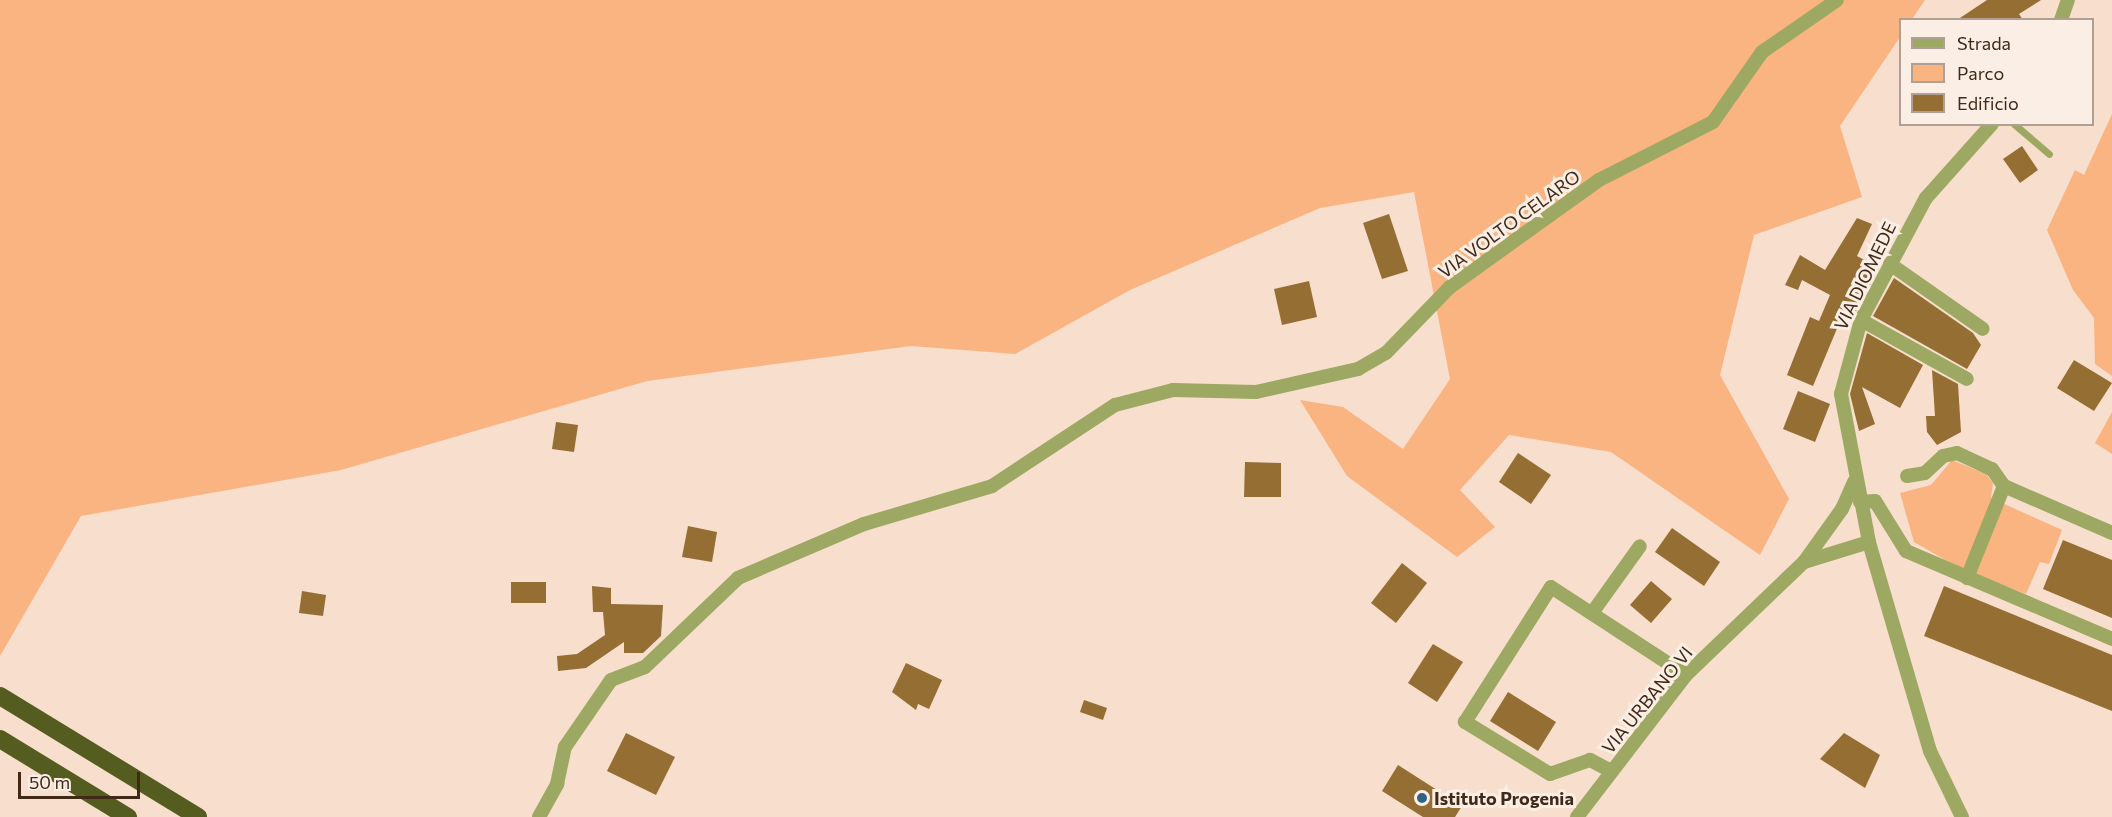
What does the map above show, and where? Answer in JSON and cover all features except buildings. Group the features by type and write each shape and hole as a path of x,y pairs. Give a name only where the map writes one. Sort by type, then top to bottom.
{"highway":[{"path":"0,696 198,817"},
{"path":"0,739 128,817"}],"street":[{"name":"VIA VOLTO CELARO","path":"539,817 557,784 566,747 611,680 645,667 738,578 864,524 992,486 1115,405 1173,390 1256,392 1358,369 1386,353 1450,287 1599,180 1713,122 1762,52 1837,0"},
{"path":"2062,18 2068,0"},
{"name":"VIA DIOMEDE","path":"1962,817 1930,751 1869,542 1854,482 1841,394 1861,320 1926,198 1990,126"},
{"path":"1890,264 1983,329"},
{"path":"1861,320 1967,379"},
{"path":"1907,476 1925,473 1943,456 1957,453 1992,469 2004,486 2112,533"},
{"name":"VIA URBANO VI","path":"1577,817 1686,675 1804,562 1842,509 1854,482"},
{"path":"1967,578 2004,486"},
{"path":"1860,502 1875,501 1906,551 2112,639"},
{"name":"VIA URBANO VI","path":"1804,562 1869,542"},
{"path":"1592,613 1640,546"},
{"path":"1611,771 1590,760 1550,774 1465,722 1551,587 1686,675"}],"lane":[{"path":"2016,126 2049,154"}],"green space":[{"path":"0,0 1925,0 1913,18 1899,18 1899,38 1840,126 1862,197 1754,235 1720,375 1789,499 1760,555 1611,452 1509,435 1460,490 1495,527 1457,557 1347,476 1300,400 1343,407 1403,449 1450,379 1414,192 1320,208 1130,290 1015,354 911,346 647,381 341,470 81,516 0,656"},
{"path":"2112,114 2112,376 2095,364 2094,318 2073,290 2047,230 2075,170 2084,175"},
{"path":"2112,412 2112,454 2095,443"},
{"path":"1952,460 1986,474 1993,483 1991,498 2062,530 2049,564 2040,562 2026,594 1961,569 1914,542 1900,493 1931,485"}],"place":[{"name":"Istituto Progenia","path":"1422,798"}]}
